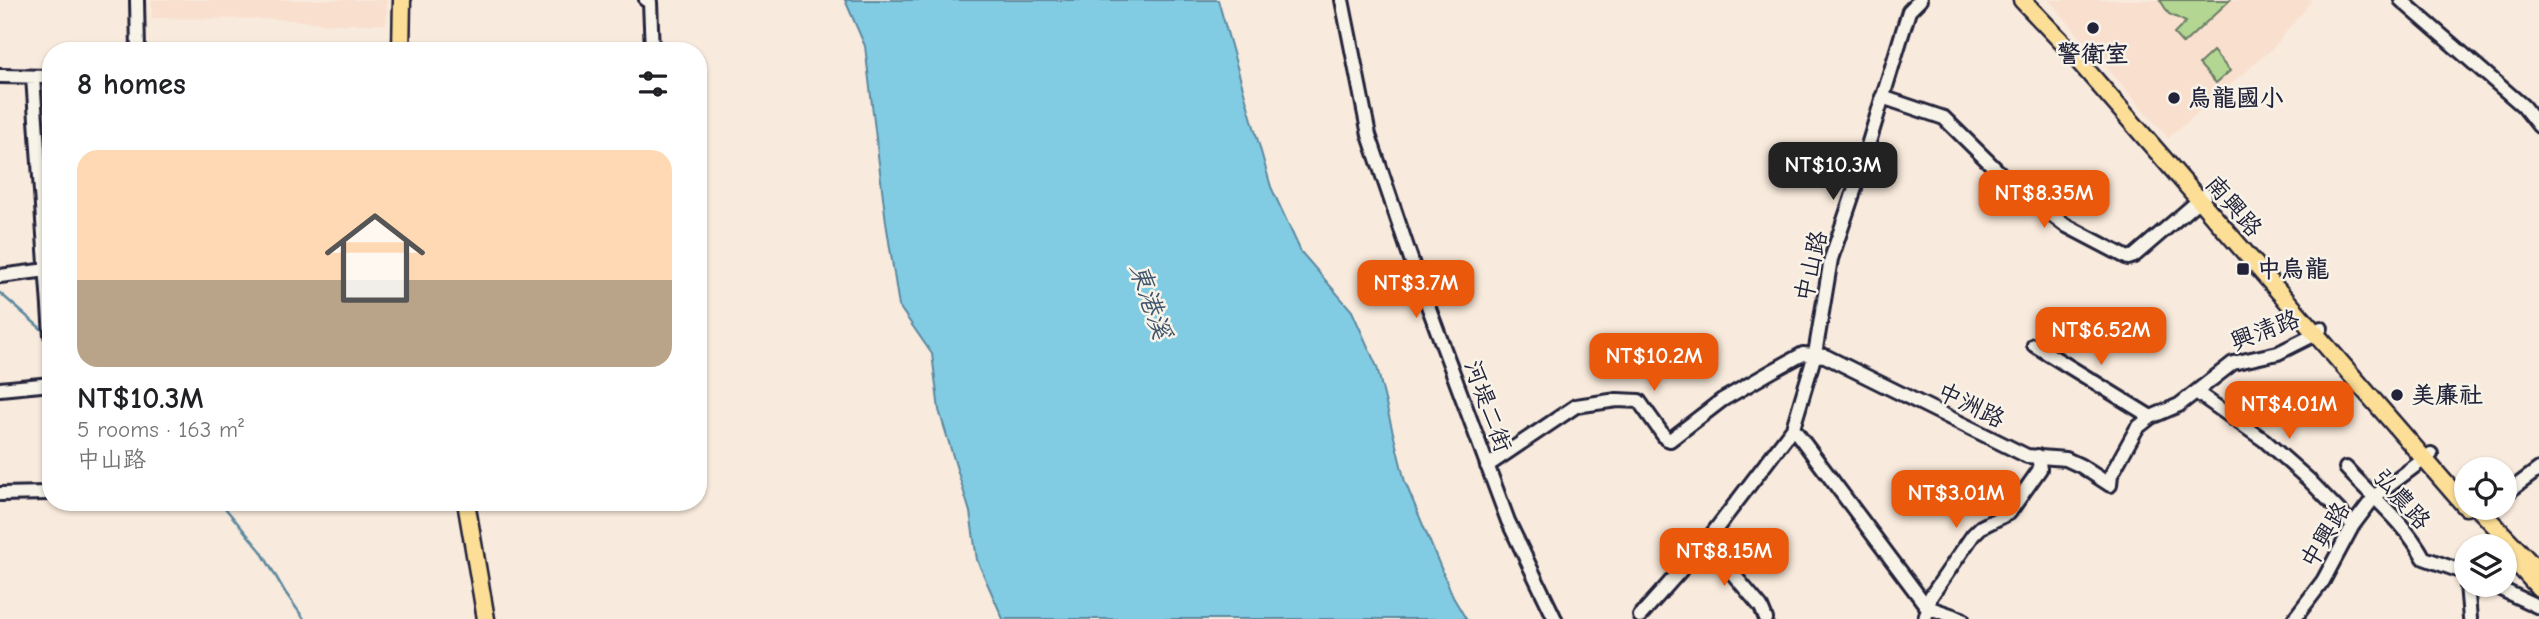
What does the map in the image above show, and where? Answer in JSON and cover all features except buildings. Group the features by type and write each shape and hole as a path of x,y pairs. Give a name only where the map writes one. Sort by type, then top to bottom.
{"main road":[{"path":"401,42 402,0"},
{"name":"南興路","path":"2022,0 2202,198"},
{"name":"南興路","path":"2035,0 2202,198 2454,486"},
{"name":"南興路","path":"2427,457 2454,482"},
{"path":"468,511 486,619"},
{"name":"南興路","path":"2486,520 2539,572"},
{"name":"南興路","path":"2517,564 2539,588"}],"street":[{"path":"137,0 138,42"},
{"path":"646,0 650,2 652,42"},
{"name":"河堤二街","path":"1342,0 1369,135 1414,268 1507,522 1555,619"},
{"name":"中山路","path":"1640,618 1706,542 1793,428 1815,354 1830,259 1855,188 1909,11 1920,0"},
{"path":"2402,0 2523,106 2539,126"},
{"path":"0,76 42,77"},
{"path":"33,77 42,146"},
{"path":"1882,97 1944,118 2011,184 2065,225 2127,258 2134,256 2202,198"},
{"path":"0,276 42,271"},
{"name":"興清路","path":"2110,485 2111,475 2137,428 2151,417 2179,405 2233,363 2278,353 2318,331"},
{"path":"2035,345 2151,417"},
{"path":"1487,466 1576,406 1598,402 1639,401 1665,439 1670,440 1721,400 1803,354 1815,354"},
{"name":"中洲路","path":"1815,354 1825,356 2027,456 2066,458 2110,485"},
{"path":"0,389 42,385"},
{"path":"2196,392 2264,440 2353,524"},
{"path":"1793,428 1926,613 1962,619"},
{"path":"1926,613 1931,596 1973,535 1981,527 2009,513 2040,469 2038,456"},
{"name":"中興路","path":"2294,619 2323,581 2353,524 2375,496 2427,457"},
{"name":"弘農路","path":"2346,468 2413,538 2424,558 2454,569"},
{"path":"2517,485 2539,469"},
{"path":"0,494 42,493"},
{"path":"1706,542 1761,607 1766,619"},
{"path":"2468,597 2470,619"},
{"path":"2517,597 2539,607"}],"shaded area":[{"path":"152,0 387,0 386,24 334,24 281,19 152,18"},
{"name":"烏龍國小","path":"2049,0 2312,0 2273,48 2168,138"}],"green space":[{"path":"2160,0 2230,0 2183,44 2174,34 2186,22 2169,14"},
{"path":"2213,51 2230,71 2216,83 2199,64"}],"water":[{"name":"東港溪","path":"845,0 1218,0 1271,187 1301,252 1352,311 1377,367 1405,482 1453,597 1466,619 1003,619 977,560 970,512 939,410 932,354 899,306 865,46"}],"waterway":[{"path":"0,293 42,330"},
{"path":"228,511 261,551 304,619"}],"place":[{"name":"警衛室","path":"2093,28"},
{"name":"烏龍國小","path":"2174,98"},
{"name":"中烏龍","path":"2243,269"},
{"name":"美廉社","path":"2397,395"}]}
